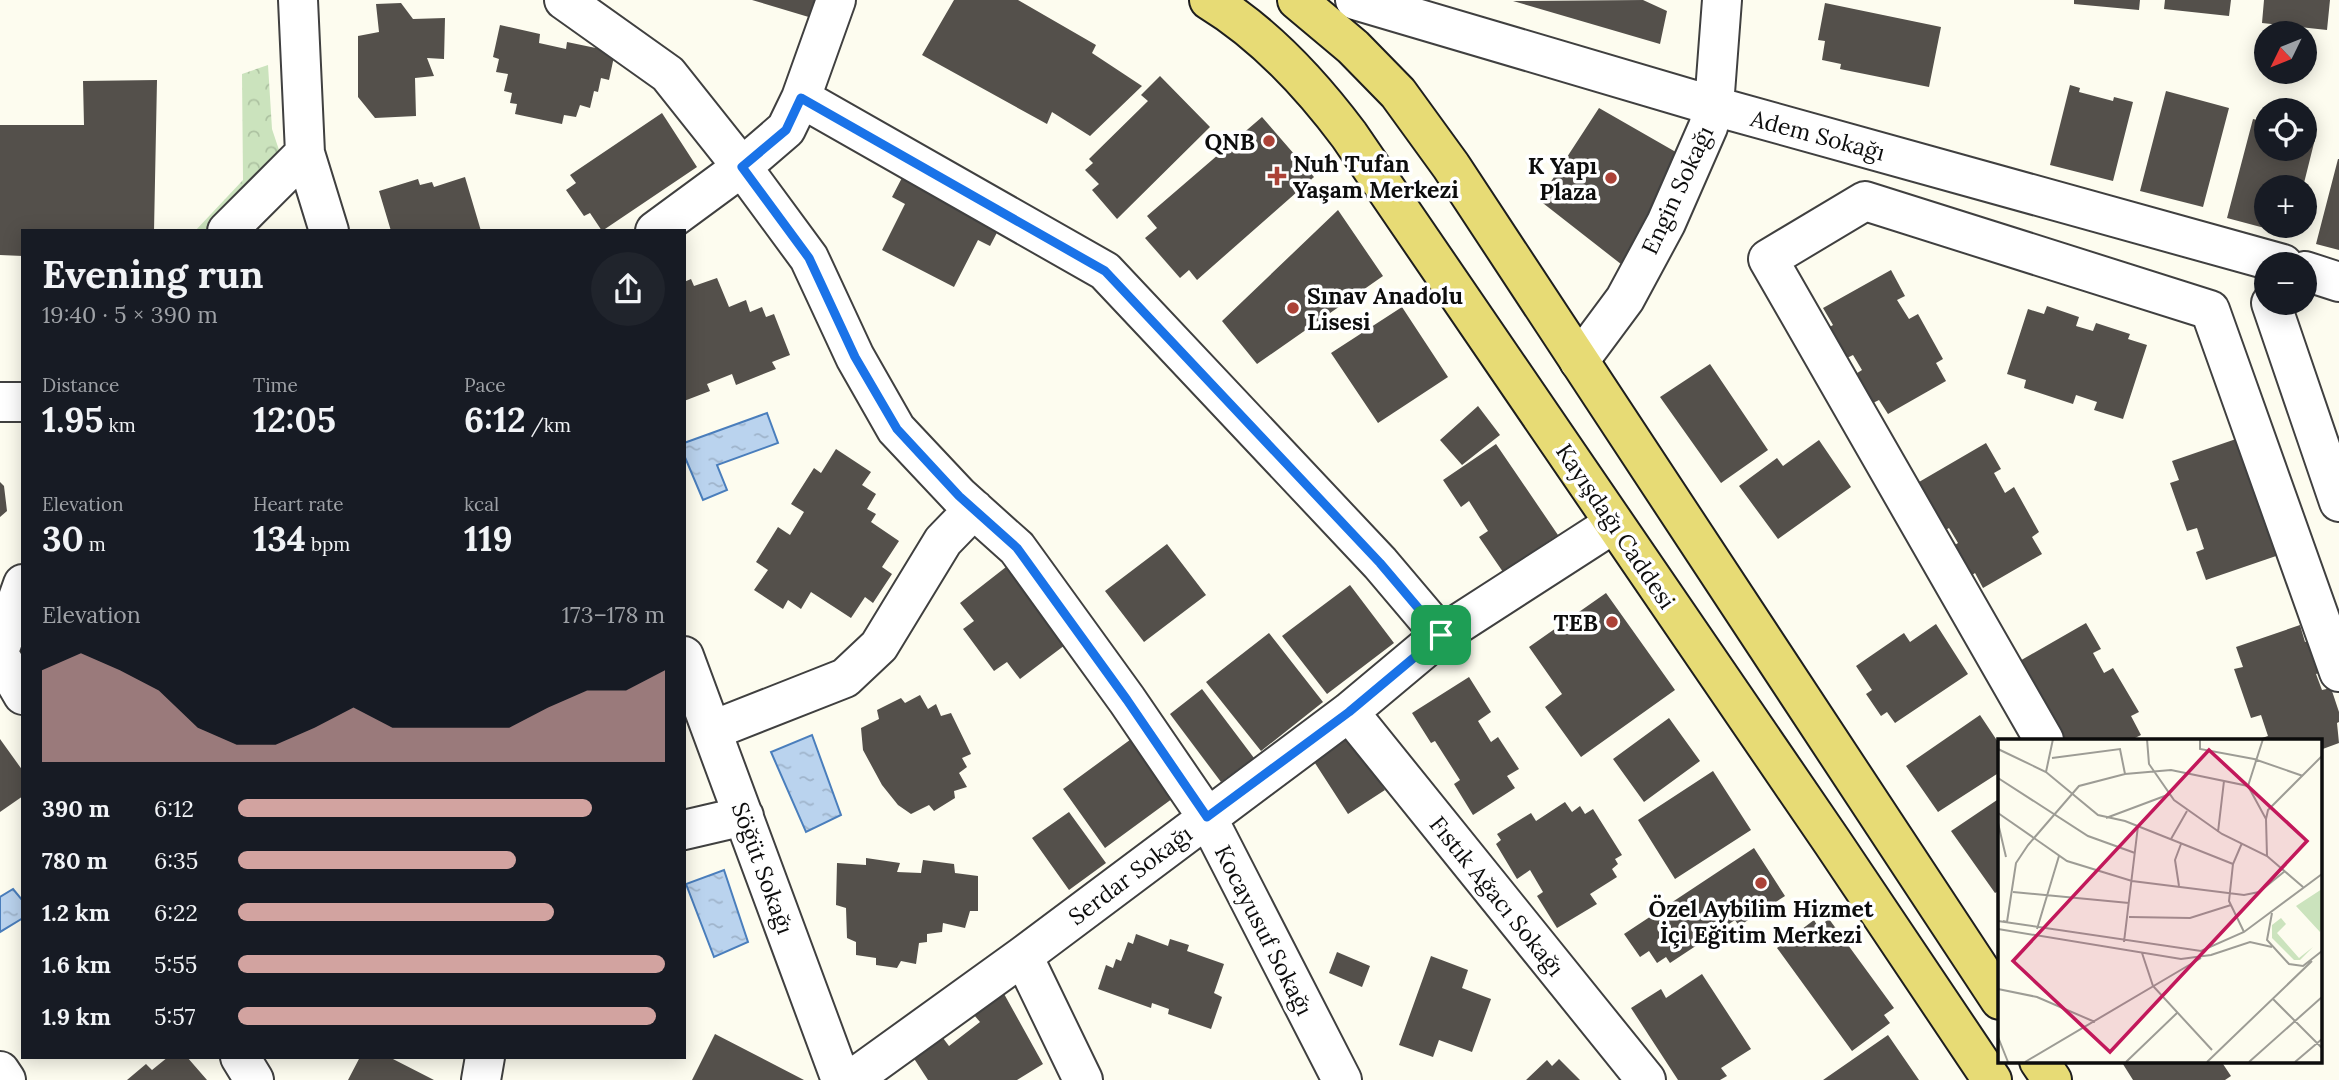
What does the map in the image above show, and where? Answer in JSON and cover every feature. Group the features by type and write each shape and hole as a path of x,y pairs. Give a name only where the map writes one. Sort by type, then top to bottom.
{"main road":[{"name":"Kayışdağı Caddesi","path":"1209,0 1236,16 1318,94 1390,192 1992,1080"},
{"path":"1297,0 1353,47 1398,93 1451,166 1998,997"},
{"path":"2040,1062 2052,1080"}],"street":[{"path":"298,0 283,57 305,153 328,229"},
{"name":"Kocayusuf Sokağı","path":"564,0 668,75 742,167 809,258 855,357 897,429 959,496 1017,548 1127,700 1207,817 1342,1080"},
{"path":"658,229 742,167 786,130 801,98 836,0"},
{"name":"Adem Sokağı","path":"1355,0 1714,106 2254,255"},
{"name":"Engin Sokağı","path":"1579,361 1625,299 1666,223 1708,127 1714,106 1722,0"},
{"path":"801,98 1105,271 1380,563 1441,635"},
{"path":"229,229 305,153"},
{"path":"2043,739 1768,259 1865,201 2210,310 2339,672"},
{"path":"2317,275 2339,282"},
{"path":"2275,315 2339,502"},
{"path":"0,402 21,402"},
{"path":"713,730 845,678 879,646 943,541 974,509"},
{"name":"Serdar Sokağı","path":"851,1080 1023,956 1349,712 1441,635 1614,524"},
{"path":"0,649 21,590"},
{"path":"0,656 21,692"},
{"name":"Söğüt Sokağı","path":"686,661 841,1080"},
{"name":"Fıstık Ağacı Sokağı","path":"1349,712 1646,1080"},
{"path":"686,830 744,816"},
{"path":"1023,956 1083,1080"},
{"path":"241,1059 254,1080"},
{"path":"0,1071 6,1080"}],"green space":[{"path":"268,65 272,129 280,153 209,229 197,229 243,180 242,74"}],"water":[{"path":"767,413 778,443 717,465 727,490 703,500 686,460 686,442"},
{"path":"812,735 841,815 806,832 771,752"},
{"path":"724,870 748,942 714,957 686,884"},
{"path":"13,889 21,899 21,919 0,932 0,897"}],"building":[{"path":"752,0 817,0 812,18"},
{"path":"954,0 1018,0 1096,45 1092,53 1142,86 1090,136 1052,112 1047,124 922,55"},
{"path":"1643,0 1667,11 1660,44 1513,1"},
{"path":"2074,0 2140,0 2139,10 2074,4"},
{"path":"2165,0 2231,0 2229,16 2164,9"},
{"path":"2264,0 2330,0 2327,30 2317,29 2317,21 2262,21"},
{"path":"401,3 413,19 445,18 444,59 427,58 434,76 415,78 416,116 375,118 358,97 358,36 379,32 376,4"},
{"path":"1825,3 1941,27 1929,87 1840,69 1841,64 1822,60 1825,41 1818,40"},
{"path":"500,25 540,34 539,43 566,49 567,42 615,52 609,80 601,78 590,108 580,105 576,117 564,115 562,124 515,114 517,104 510,103 512,93 504,91 508,74 496,72 499,59 493,57"},
{"path":"1160,76 1210,127 1117,219 1092,190 1099,184 1085,170 1093,163 1089,159 1148,101 1141,95"},
{"path":"157,80 154,229 21,229 21,256 0,255 0,125 84,125 83,81"},
{"path":"2070,85 2080,88 2079,92 2113,101 2114,97 2133,102 2113,181 2050,165"},
{"path":"2166,91 2229,108 2203,207 2140,191"},
{"name":"K Yapı Plaza","path":"1599,108 1681,155 1626,268 1539,200"},
{"path":"662,113 697,167 605,229 601,229 590,213 584,216 566,190 576,183 570,175"},
{"path":"1262,117 1314,177 1197,280 1189,270 1180,278 1145,238 1157,228 1147,216"},
{"path":"2254,119 2254,161 2310,161 2306,175 2254,175 2254,225 2227,218"},
{"path":"2339,159 2339,250 2316,244"},
{"path":"905,172 1003,221 990,246 978,240 954,287 882,250 905,204 892,197"},
{"path":"465,177 480,229 390,229 379,191 418,179 420,185 432,182 434,187"},
{"path":"1338,210 1383,276 1257,364 1222,321"},
{"path":"1891,270 1905,296 1897,300 1909,319 1918,314 1943,359 1936,363 1946,381 1888,414 1879,400 1871,404 1854,375 1862,370 1853,355 1845,359 1828,328 1833,325 1823,308"},
{"path":"717,278 729,307 746,300 750,312 762,307 766,317 774,314 790,355 772,362 776,369 736,385 732,374 707,384 710,391 686,400 686,281 691,279 694,286"},
{"path":"2047,306 2079,317 2076,326 2093,331 2096,323 2130,334 2128,339 2147,345 2123,419 2094,410 2097,402 2076,395 2073,404 2024,388 2026,380 2007,374 2028,309 2044,314"},
{"path":"1402,307 1448,377 1378,423 1331,353"},
{"path":"1710,364 1768,450 1721,483 1660,397"},
{"path":"1478,406 1500,435 1462,465 1440,440"},
{"path":"2236,439 2261,484 2252,487 2258,504 2267,501 2279,555 2206,580 2196,552 2204,549 2197,528 2187,531 2170,483 2179,480 2172,461"},
{"path":"1819,440 1851,487 1778,539 1739,486 1777,458 1783,466"},
{"path":"1986,443 2001,469 1994,473 2005,493 2014,487 2039,532 2032,537 2042,554 1983,588 1975,573 1968,578 1950,548 1958,543 1949,528 1942,532 1924,502 1929,499 1919,482"},
{"path":"1496,444 1558,535 1503,572 1479,537 1488,531 1469,501 1461,507 1443,480"},
{"path":"836,449 871,472 862,485 876,494 867,509 876,514 871,522 899,541 882,567 892,574 873,603 865,597 851,618 811,592 801,609 788,600 783,609 754,590 768,570 756,562 778,527 790,535 804,512 791,504 814,468 821,473"},
{"path":"0,482 4,486 7,511 0,517"},
{"path":"1167,544 1206,595 1144,642 1105,591"},
{"path":"1006,567 1065,645 1020,679 1007,662 994,671 963,629 974,621 960,603"},
{"path":"1350,585 1394,643 1327,694 1282,636"},
{"path":"1606,593 1675,690 1581,757 1545,707 1562,694 1529,647"},
{"path":"2086,623 2101,649 2093,653 2104,673 2113,668 2139,712 2131,716 2141,735 2133,739 2056,739 2050,728 2058,724 2049,708 2041,712 2018,662"},
{"path":"1936,624 1968,674 1895,723 1887,712 1881,716 1866,694 1872,690 1856,666 1904,633 1910,642"},
{"path":"2300,625 2305,642 2314,639 2325,671 2316,674 2322,690 2331,688 2339,712 2339,743 2322,749 2322,739 2259,739 2268,736 2261,715 2251,718 2234,669 2243,667 2236,647"},
{"path":"1269,633 1323,702 1261,751 1206,682"},
{"path":"1469,677 1491,712 1478,721 1491,742 1498,737 1519,769 1507,776 1515,788 1473,815 1454,784 1460,780 1435,741 1431,743 1412,713"},
{"path":"1202,689 1254,758 1221,782 1170,714"},
{"path":"920,695 928,709 936,704 941,716 951,713 971,754 962,758 967,767 959,773 967,787 954,791 955,798 934,811 929,805 911,814 898,805 882,785 863,750 861,728 879,719 877,710 901,698 905,703"},
{"path":"1980,715 1998,742 1998,773 1938,812 1906,766"},
{"path":"1669,718 1700,761 1644,802 1613,759"},
{"path":"1138,734 1180,793 1105,848 1063,789"},
{"path":"1350,737 1385,790 1348,814 1313,760"},
{"path":"0,739 21,768 21,797 0,812"},
{"path":"1713,771 1751,830 1675,879 1638,820"},
{"path":"1998,799 1998,891 1995,893 1951,831"},
{"path":"1565,802 1572,812 1580,806 1585,814 1593,809 1622,855 1615,859 1618,864 1612,869 1617,877 1590,894 1597,904 1557,928 1537,896 1543,892 1530,870 1517,879 1496,844 1501,840 1497,834 1531,813 1536,821"},
{"path":"1069,812 1106,863 1069,890 1032,838"},
{"path":"1754,848 1785,896 1739,926 1735,920 1670,963 1666,957 1657,963 1649,951 1640,957 1624,934"},
{"path":"866,858 900,863 897,872 921,873 923,860 954,864 955,873 978,876 978,911 970,911 965,928 943,923 942,932 927,934 927,942 919,943 916,964 901,961 897,968 876,965 876,958 856,955 856,942 847,938 846,908 836,905 837,863 866,865"},
{"path":"1829,919 1894,1008 1884,1015 1890,1023 1852,1051 1777,948 1814,920 1818,927"},
{"path":"1136,934 1168,946 1170,939 1189,945 1187,951 1224,964 1214,993 1222,997 1211,1029 1168,1014 1169,1009 1152,1003 1151,1008 1098,989 1106,965 1113,968 1116,959 1121,961 1128,942 1133,944"},
{"path":"1337,952 1370,966 1362,987 1329,973"},
{"path":"1431,956 1468,970 1462,988 1491,999 1472,1052 1439,1040 1433,1057 1399,1045"},
{"path":"1702,974 1751,1049 1721,1068 1727,1076 1720,1080 1678,1080 1631,1008 1661,989 1666,998"},
{"path":"1003,992 1043,1064 1017,1080 928,1080 913,1057 943,1038 949,1046 980,1022 974,1015"},
{"path":"715,1034 804,1080 692,1080"},
{"path":"1888,1035 1919,1080 1823,1080"},
{"path":"166,1059 189,1059 207,1080 127,1080 146,1064 152,1070"},
{"path":"359,1059 393,1059 434,1080 348,1080"},
{"path":"1559,1059 1580,1080 1526,1080 1547,1060 1552,1066"},
{"path":"2122,1062 2222,1062 2231,1076 2225,1080 2133,1080"}],"place":[{"name":"QNB","path":"1269,141"},
{"name":"Nuh Tufan Yaşam Merkezi","path":"1277,176"},
{"name":"K Yapı Plaza","path":"1611,178"},
{"name":"Sınav Anadolu Lisesi","path":"1293,308"},
{"name":"TEB","path":"1612,622"},
{"name":"Özel Aybilim Hizmet İçi Eğitim Merkezi","path":"1761,883"}],"route":[{"path":"801,98 1105,271 1380,563 1441,635 1349,712 1207,817 1127,700 1017,548 959,496 897,429 855,357 809,258 742,167 786,130 801,98"}]}
